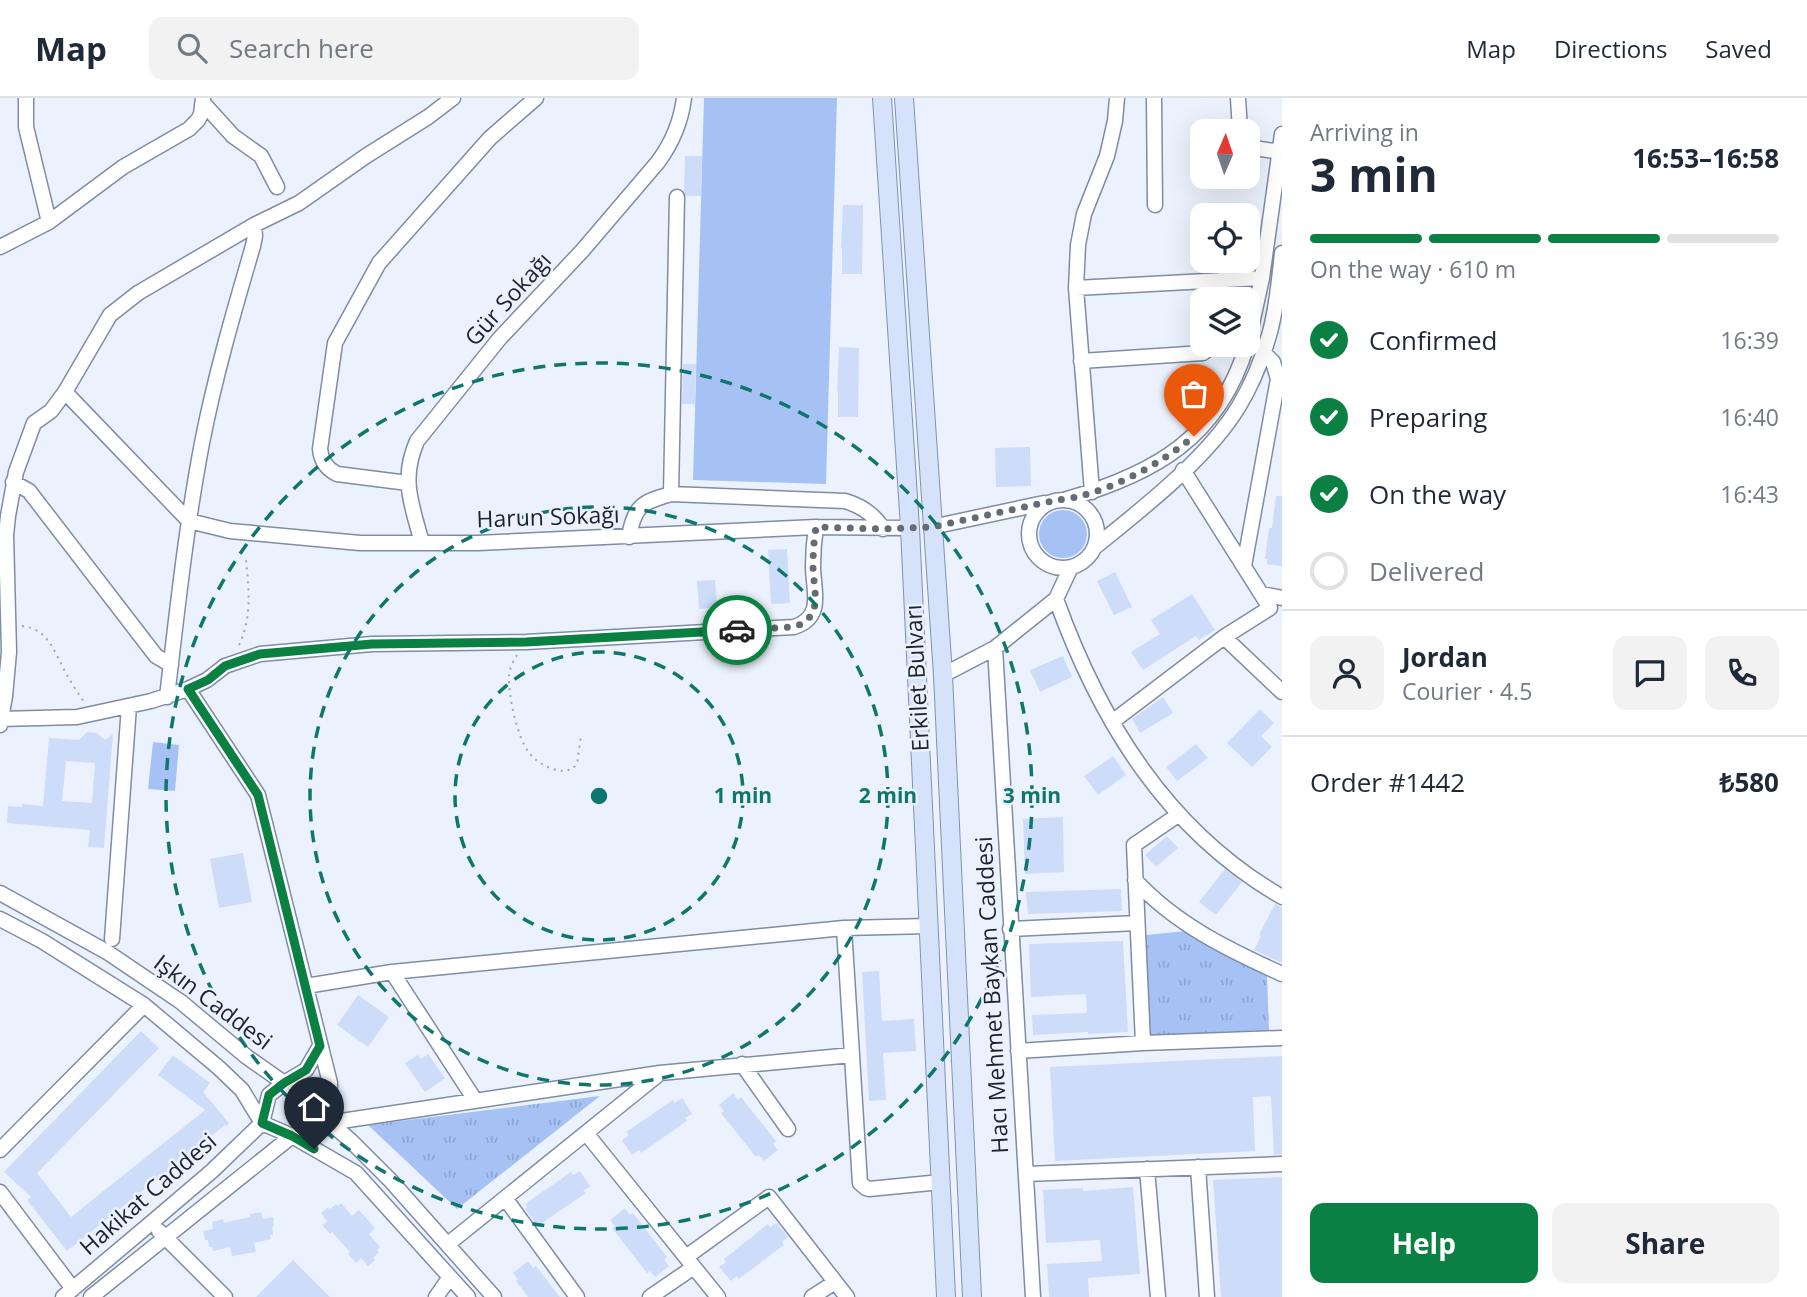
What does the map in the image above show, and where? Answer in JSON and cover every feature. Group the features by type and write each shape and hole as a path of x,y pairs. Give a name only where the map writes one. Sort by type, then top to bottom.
{"main road":[{"name":"Erkilet Bulvarı","path":"882,98 910,528 946,1297"},
{"name":"Erkilet Bulvarı","path":"904,98 943,675 972,1297"},
{"path":"910,528 932,527"},
{"path":"917,677 943,675"}],"street":[{"path":"26,98 26,127 49,222"},
{"path":"453,98 299,202 254,225 138,293 110,315 65,392 51,411 34,423 13,482 6,545 8,671 1,721 77,717 167,697 208,680 225,666 260,654 372,644 526,642 794,627 812,614 816,603 813,566 816,527"},
{"path":"408,483 337,474 322,460 320,449 335,342 379,263 490,138 536,98"},
{"name":"Gür Sokağı","path":"422,543 408,483 410,460 417,441 500,338 582,251 658,162 676,130 684,98"},
{"path":"1092,492 1076,288 1078,245 1082,224 1107,156 1115,121 1116,98"},
{"path":"1154,98 1155,205"},
{"path":"1238,98 1239,119"},
{"path":"0,247 49,222 123,167 189,129 198,120 204,101"},
{"path":"204,101 233,136 261,156 277,187"},
{"path":"1260,287 1282,134"},
{"path":"1260,148 1280,152"},
{"path":"671,494 677,197"},
{"path":"167,697 189,522 203,441 220,364 254,242 254,225"},
{"path":"1049,502 1037,510 1030,522 1030,545 1044,563 1057,568 1071,567 1084,561 1095,547 1183,470 1220,432 1247,391 1279,307 1282,253"},
{"path":"1076,288 1262,278"},
{"path":"1220,280 1221,287"},
{"path":"1244,566 1278,379 1273,362 1263,352"},
{"path":"1081,361 1190,354"},
{"path":"932,527 1067,499 1092,492 1147,469 1178,450 1194,436 1236,376 1242,357"},
{"path":"65,392 189,522"},
{"path":"1112,722 1224,637 1270,608 1183,470"},
{"path":"13,482 29,491 156,656 171,666"},
{"path":"629,537 633,517 642,505 671,494 845,501 866,509 883,529"},
{"path":"1067,499 1080,503 1093,516 1097,529 1095,547"},
{"name":"Harun Sokağı","path":"189,522 230,531 360,544 478,543 816,527 910,528"},
{"path":"943,675 995,648 1056,599 1071,567"},
{"path":"1262,594 1282,598"},
{"path":"1056,599 1076,651 1112,722 1143,771 1178,814 1222,856 1282,897"},
{"path":"1224,637 1282,692"},
{"name":"Hacı Mehmet Baykan Caddesi","path":"995,648 1033,1297"},
{"path":"188,689 258,795 330,1083 328,1123"},
{"path":"112,939 129,706"},
{"path":"1143,1043 1134,845 1178,814"},
{"path":"1135,880 1161,906 1185,923 1282,974"},
{"name":"Işkın Caddesi","path":"0,893 107,952 181,1002 284,1083 373,1163 424,1216 494,1297"},
{"name":"Işkın Caddesi","path":"0,919 42,941 144,1004 242,1090 262,1123"},
{"path":"1010,929 1138,923"},
{"path":"306,986 392,972 844,928 929,926"},
{"path":"844,928 860,1183 869,1189 941,1182"},
{"path":"392,972 475,1100"},
{"path":"0,1150 144,1004"},
{"path":"1018,1051 1282,1038"},
{"path":"320,1046 306,1070 269,1095 262,1123 292,1136 356,1173 468,1297"},
{"name":"Hakikat Caddesi","path":"91,1297 292,1136 328,1123 660,1073 852,1055"},
{"path":"743,1064 788,1129"},
{"path":"448,1244 660,1073"},
{"name":"Hakikat Caddesi","path":"68,1293 212,1171 262,1123"},
{"path":"586,1133 718,1297"},
{"path":"1026,1174 1282,1164"},
{"path":"1198,1167 1207,1297"},
{"path":"1147,1169 1158,1297"},
{"path":"0,1192 68,1293"},
{"path":"650,1297 769,1197 847,1297"},
{"path":"505,1198 577,1297"},
{"path":"152,1223 225,1297"},
{"path":"436,1297 450,1277"},
{"path":"812,1297 835,1282"}],"path":[{"path":"239,647 249,613 246,560"},
{"path":"8,625 31,628 47,639 93,713"},
{"path":"526,642 512,662 509,676 515,718 526,748 539,762 551,769 566,771 577,764 581,736"}],"green space":[{"path":"704,98 837,98 826,484 693,480"},
{"path":"1063,510 1080,517 1087,534 1080,551 1063,558 1046,551 1039,534 1046,517"},
{"path":"153,742 179,745 175,791 148,789"},
{"path":"1186,931 1267,976 1269,1030 1148,1035 1146,935"},
{"path":"600,1096 457,1209 368,1125"}],"building":[{"path":"685,156 702,156 701,196 686,196 684,191"},
{"path":"843,205 863,205 862,274 842,274"},
{"path":"839,347 859,348 858,417 838,417"},
{"path":"683,364 696,364 695,404 682,404"},
{"path":"1030,447 1031,486 996,487 995,448"},
{"path":"1276,496 1282,496 1282,566 1267,564 1265,559"},
{"path":"787,549 790,603 771,604 768,550"},
{"path":"1115,572 1132,607 1114,615 1097,581"},
{"path":"715,580 717,607 699,609 697,581"},
{"path":"1192,594 1215,630 1199,640 1196,636 1143,670 1131,652 1160,634 1151,620"},
{"path":"1063,656 1072,677 1040,692 1030,670"},
{"path":"1163,697 1173,713 1140,733 1132,719"},
{"path":"1260,709 1274,723 1261,736 1272,747 1252,767 1227,743"},
{"path":"87,732 97,733 105,740 113,734 104,848 88,847 90,830 7,823 8,806 43,806 49,738 79,740","holes":["66,761 95,763 92,803 62,801"]},
{"path":"1196,744 1208,758 1177,781 1166,767"},
{"path":"1113,756 1126,775 1098,795 1084,776"},
{"path":"1063,817 1064,872 1025,874 1023,819"},
{"path":"1167,836 1178,848 1156,867 1145,855"},
{"path":"243,853 252,902 219,908 210,859"},
{"path":"1225,869 1242,882 1216,915 1199,902"},
{"path":"1121,889 1122,911 1028,914 1026,892"},
{"path":"1275,904 1282,907 1282,963 1254,950"},
{"path":"1123,941 1128,1032 1033,1035 1032,1015 1087,1013 1086,994 1031,997 1029,944"},
{"path":"879,971 882,1021 914,1019 916,1051 883,1053 886,1100 869,1101 862,972"},
{"path":"358,995 389,1017 368,1047 337,1025"},
{"path":"141,1031 159,1048 37,1173 71,1217 205,1110 158,1075 173,1055 210,1083 203,1092 229,1123 67,1251 27,1200 31,1197 4,1172"},
{"path":"428,1054 445,1078 425,1092 405,1063 418,1055 421,1059"},
{"path":"1282,1056 1282,1154 1274,1155 1271,1096 1253,1097 1255,1151 1055,1161 1050,1067"},
{"path":"733,1093 738,1100 741,1097 776,1141 773,1144 778,1150 764,1161 759,1155 756,1157 721,1113 724,1111 719,1105"},
{"path":"682,1098 692,1114 685,1118 687,1121 641,1153 639,1150 632,1155 622,1140 629,1135 626,1132 673,1100 675,1103"},
{"path":"580,1171 590,1186 583,1191 586,1193 539,1225 537,1222 536,1224 525,1209 525,1204 571,1172 573,1175"},
{"path":"1282,1177 1282,1297 1221,1297 1213,1180"},
{"path":"1133,1187 1140,1274 1088,1278 1089,1297 1049,1297 1047,1264 1102,1261 1100,1240 1046,1243 1043,1190 1083,1188 1083,1191"},
{"path":"341,1203 352,1216 359,1210 375,1228 369,1234 380,1247 373,1258 375,1260 368,1266 361,1258 356,1263 348,1254 350,1252 322,1225 327,1221 321,1213 328,1207 330,1209"},
{"path":"625,1208 630,1215 633,1213 667,1257 664,1260 669,1266 655,1277 650,1271 647,1273 612,1228 615,1226 610,1220"},
{"path":"261,1212 263,1219 273,1217 273,1235 270,1235 271,1239 254,1243 256,1252 232,1256 230,1247 213,1251 212,1247 209,1247 203,1231 213,1229 212,1222 223,1219 224,1223"},
{"path":"777,1223 788,1237 782,1242 784,1245 739,1279 737,1276 731,1281 719,1267 726,1262 724,1259 768,1224 770,1227"},
{"path":"293,1260 330,1297 256,1297"},
{"path":"528,1261 533,1268 536,1266 560,1297 528,1297 513,1273"}],"way so far":[{"path":"737,630 794,627 809,618 816,603 813,566 816,527 932,527 1067,499 1092,492 1147,469 1178,450 1194,436"}],"route":[{"path":"314,1149 262,1123 269,1095 306,1070 320,1046 258,795 188,689 208,680 225,666 260,654 372,644 526,642 737,630"}]}
